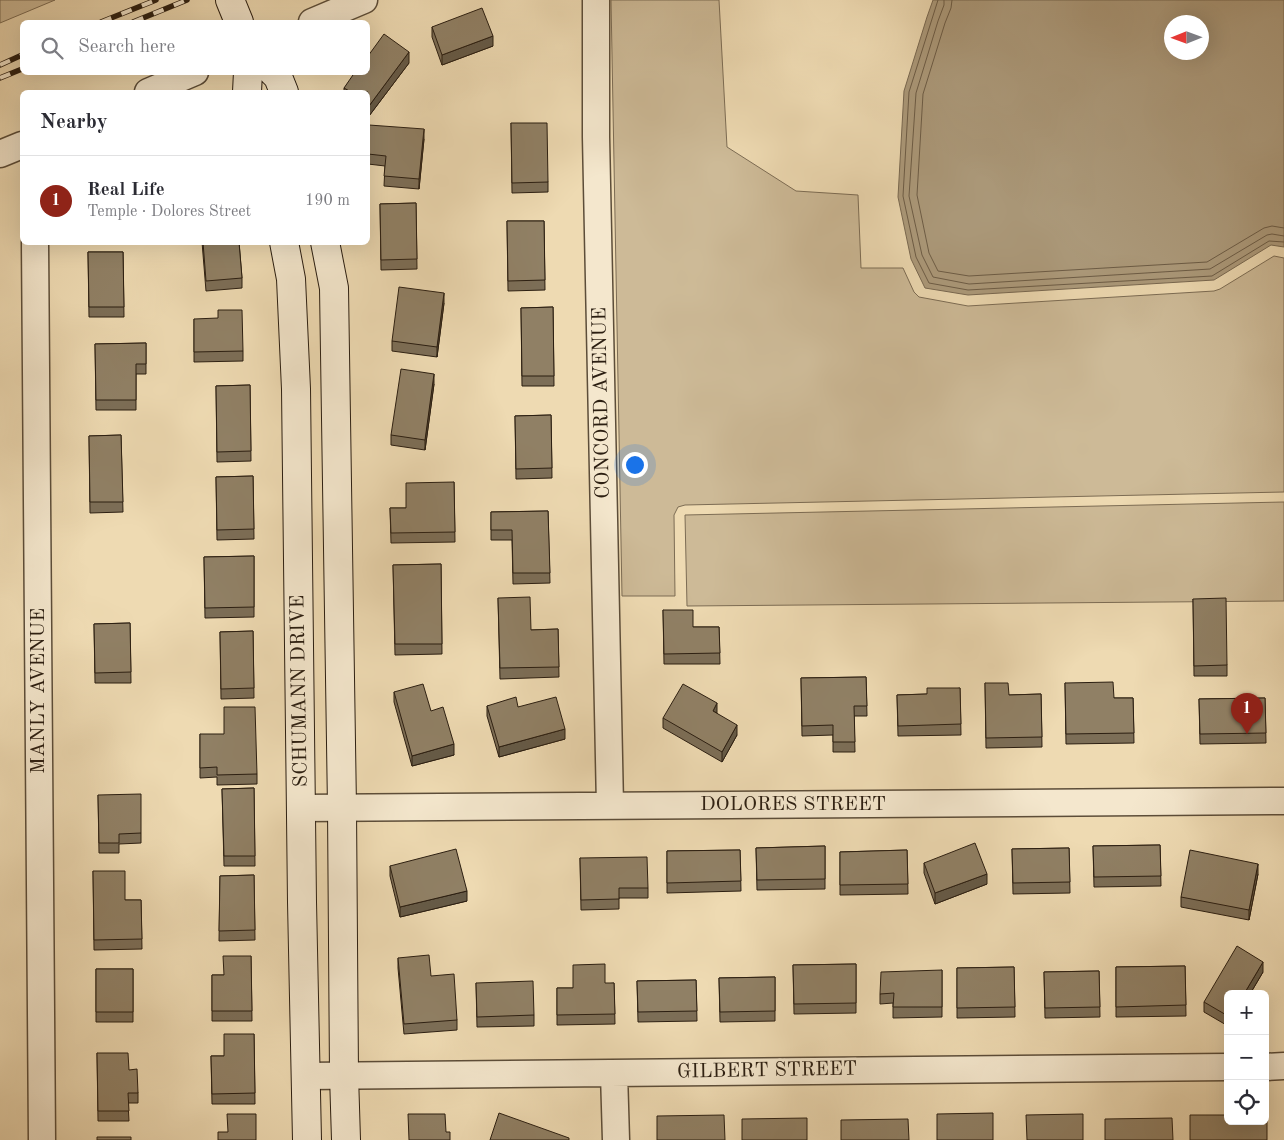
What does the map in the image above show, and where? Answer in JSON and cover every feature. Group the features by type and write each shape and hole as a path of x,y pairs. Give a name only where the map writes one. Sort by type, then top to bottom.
{"street":[{"path":"230,0 238,20"},
{"path":"317,20 364,0"},
{"name":"CONCORD AVENUE","path":"596,0 596,137 610,806"},
{"path":"153,90 188,75"},
{"path":"247,90 248,75"},
{"path":"276,75 283,90"},
{"path":"0,154 20,147"},
{"name":"MANLY AVENUE","path":"35,245 42,1140"},
{"name":"SCHUMANN DRIVE","path":"285,245 292,291 296,389 307,1140"},
{"name":"SCHUMANN DRIVE","path":"326,245 334,288 346,1140"},
{"path":"292,291 334,288"},
{"path":"298,546 338,543"},
{"name":"DOLORES STREET","path":"301,808 1284,801"},
{"path":"1269,1067 1284,1066"},
{"name":"GILBERT STREET","path":"306,1076 1224,1067"},
{"path":"614,1073 616,1140"}],"shaded area":[{"path":"0,0 55,0 0,23"},
{"path":"611,0 719,0 727,147 796,191 858,195 861,268 903,268 914,292 919,297 968,306 1214,291 1274,256 1284,258 1284,492 685,505 678,507 674,515 675,596 622,596"},
{"path":"1284,502 1284,601 687,606 685,515"}],"water":[{"path":"933,0 1284,0 1284,247 1271,245 1214,280 968,295 925,288 911,259 898,197 904,91"}],"building":[{"path":"482,8 493,36 442,55 432,27"},
{"path":"384,34 409,52 370,105 370,90 348,90 344,88 353,75 370,75 370,53"},
{"path":"511,123 547,123 548,182 512,183"},
{"path":"370,125 424,129 419,179 384,176 386,156 370,154"},
{"path":"416,203 417,259 381,260 380,204"},
{"path":"507,221 544,221 545,280 508,281"},
{"path":"203,245 239,245 242,278 206,281"},
{"path":"88,252 123,252 124,307 89,307"},
{"path":"399,287 444,293 437,347 392,341"},
{"path":"553,307 554,376 522,376 521,308"},
{"path":"218,310 242,310 243,351 194,352 194,319 218,318"},
{"path":"146,343 146,364 136,364 136,400 96,400 95,344"},
{"path":"401,369 434,374 425,440 391,435"},
{"path":"250,385 251,451 217,452 216,386"},
{"path":"551,415 552,468 516,469 515,416"},
{"path":"121,435 123,502 90,502 89,436"},
{"path":"253,476 254,529 217,530 216,477"},
{"path":"454,482 455,532 391,533 390,508 406,508 406,483"},
{"path":"548,511 550,573 513,573 512,530 491,530 491,512"},
{"path":"254,556 254,607 205,608 204,557"},
{"path":"441,564 442,644 395,644 393,565"},
{"path":"530,597 531,630 558,629 559,667 500,668 498,598"},
{"path":"1226,598 1227,665 1194,666 1193,599"},
{"path":"663,610 693,610 693,627 719,627 720,653 664,654"},
{"path":"130,623 131,672 95,673 94,624"},
{"path":"253,631 254,688 221,689 220,632"},
{"path":"866,677 867,706 854,706 855,742 833,742 833,725 802,726 801,678"},
{"path":"1113,682 1114,698 1133,698 1134,733 1066,734 1065,683"},
{"path":"985,683 1008,683 1009,695 1041,694 1042,737 986,738"},
{"path":"423,684 431,711 443,707 454,744 412,756 394,692"},
{"path":"683,684 717,703 713,711 737,725 722,752 663,718"},
{"path":"927,688 960,688 961,724 898,726 897,695 927,694"},
{"path":"516,697 518,707 556,697 565,729 499,747 487,706"},
{"path":"1265,698 1266,733 1200,734 1199,699"},
{"path":"224,707 255,707 257,774 217,775 217,767 200,768 200,734 224,734"},
{"path":"254,788 255,856 224,856 222,789"},
{"path":"141,794 141,833 119,834 119,843 99,843 98,795"},
{"path":"975,843 987,874 935,893 924,863"},
{"path":"1160,845 1161,876 1094,877 1093,846"},
{"path":"825,846 825,879 757,880 756,848"},
{"path":"1069,848 1070,882 1013,883 1012,849"},
{"path":"456,849 467,891 400,907 390,866"},
{"path":"740,850 741,881 667,883 667,851"},
{"path":"907,850 908,884 840,885 840,852"},
{"path":"1190,850 1258,864 1249,910 1181,897"},
{"path":"647,857 648,888 619,888 619,899 581,900 580,858"},
{"path":"93,871 125,871 125,900 141,900 142,939 94,940"},
{"path":"254,875 255,930 219,931 220,876"},
{"path":"1237,946 1263,962 1246,990 1224,990 1224,1014 1204,1002"},
{"path":"429,955 431,976 454,974 457,1020 404,1024 398,958"},
{"path":"223,956 251,956 252,1011 212,1011 212,975 224,975"},
{"path":"605,964 605,983 614,983 615,1014 557,1015 557,988 573,988 573,965"},
{"path":"856,964 856,1003 794,1004 793,965"},
{"path":"1185,966 1186,1005 1116,1007 1116,967"},
{"path":"1014,967 1015,1007 957,1008 957,968"},
{"path":"96,969 133,969 133,1012 96,1012"},
{"path":"942,970 942,1007 893,1007 894,993 880,994 881,972"},
{"path":"1099,971 1100,1007 1045,1008 1044,972"},
{"path":"775,977 775,1011 720,1012 719,978"},
{"path":"696,980 697,1011 638,1012 637,981"},
{"path":"533,981 534,1015 477,1017 476,983"},
{"path":"224,1034 254,1034 255,1093 212,1094 211,1056 224,1056"},
{"path":"97,1053 128,1053 129,1070 137,1069 138,1093 128,1093 129,1111 98,1111"},
{"path":"499,1113 569,1138 569,1140 490,1140"},
{"path":"993,1113 993,1140 937,1140 937,1114"},
{"path":"227,1114 256,1114 256,1140 218,1140 218,1132 228,1132"},
{"path":"408,1114 445,1114 446,1132 450,1132 450,1140 409,1140"},
{"path":"1083,1114 1083,1140 1027,1140 1026,1115"},
{"path":"724,1115 725,1140 657,1140 657,1116"},
{"path":"1190,1115 1224,1115 1224,1125 1267,1125 1267,1140 1190,1140"},
{"path":"807,1118 807,1140 742,1140 742,1119"},
{"path":"1172,1118 1173,1140 1105,1140 1105,1119"},
{"path":"908,1119 909,1140 841,1140 841,1120"},
{"path":"97,1137 131,1137 131,1140 97,1140"}],"railway":[{"path":"106,20 156,0"},
{"path":"138,20 187,0"},
{"path":"0,65 20,56"},
{"path":"0,78 20,70"}],"place":[{"name":"Real Life","path":"1247,734"}]}
